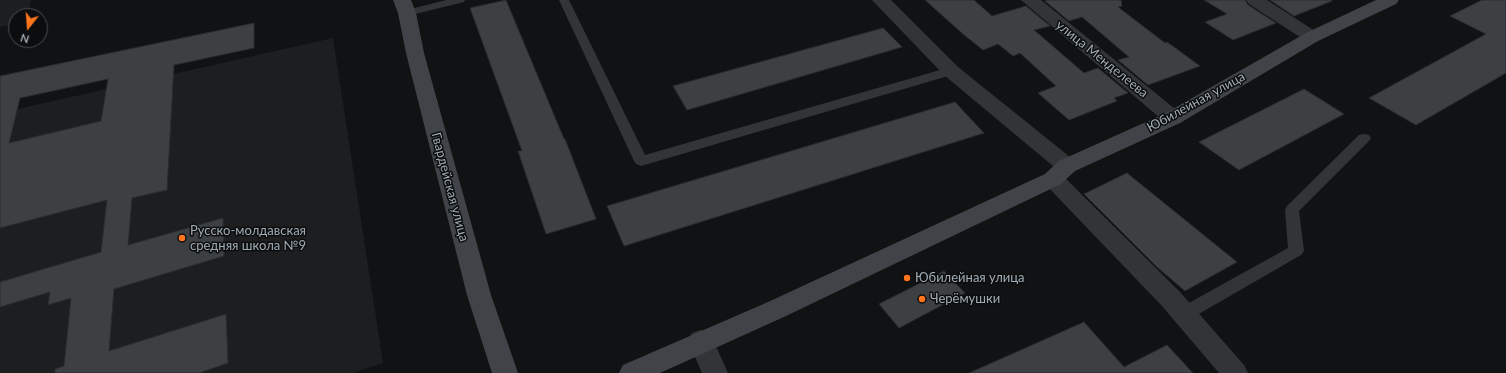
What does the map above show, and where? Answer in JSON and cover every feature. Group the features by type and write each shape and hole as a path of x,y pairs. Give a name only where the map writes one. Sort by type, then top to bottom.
{"street":[{"path":"881,0 952,71 1060,173 1235,373"},
{"name":"улица Менделеева","path":"1030,0 1174,118"},
{"path":"1255,0 1312,37"},
{"name":"Юбилейная улица","path":"632,373 701,341 777,309 1174,118 1312,37 1390,0"},
{"name":"Гвардейская улица","path":"404,6 414,53 477,288 505,373"},
{"path":"701,341 715,373"}],"lane":[{"path":"404,6 460,0"},
{"path":"564,0 641,161 952,71"},
{"path":"1184,314 1296,251 1292,210 1364,138"}],"shaded area":[{"path":"0,0 31,0 30,8 8,8 8,25 0,27"},
{"name":"Русско-молдавская средняя школа №9","path":"333,38 383,363 353,373 0,373 0,113"}],"building":[{"path":"506,0 565,139 596,219 546,234 518,151 522,151 470,8"},
{"path":"925,0 974,0 992,16 1026,6 1050,26 1034,30 1084,73 1098,68 1128,93 1114,98 1117,101 1069,120 1038,93 1056,86 1020,53 1013,56 998,44 983,50"},
{"path":"1121,0 1122,6 1118,7 1165,43 1167,42 1200,66 1148,85 1118,60 1129,57 1082,17 1069,21 1045,1"},
{"path":"1204,0 1245,0 1248,5 1276,23 1233,40 1205,22 1227,14"},
{"path":"1270,0 1331,0 1332,1 1294,16"},
{"path":"1482,0 1506,0 1506,73 1416,125 1369,98 1486,34 1450,16"},
{"path":"254,23 254,48 174,65 167,190 132,198 128,245 223,218 224,256 114,289 109,351 226,314 228,363 199,373 55,373 55,369 64,366 71,298 48,305 50,292 0,307 0,282 101,252 107,200 0,228 0,76","holes":["108,79 101,121 9,143 20,98"]},
{"path":"883,28 902,47 687,110 673,86"},
{"path":"1304,89 1344,114 1239,170 1199,142"},
{"path":"955,102 984,133 624,246 607,206"},
{"path":"1127,173 1237,262 1185,291 1157,267 1084,194"},
{"name":"Черёмушки","path":"944,271 965,293 899,328 879,304"},
{"path":"1084,322 1124,367 1167,345 1193,373 969,373"}],"place":[{"name":"Русско-молдавская средняя школа №9","path":"182,238"},
{"name":"Юбилейная улица","path":"907,278"},
{"name":"Черёмушки","path":"922,299"}]}
